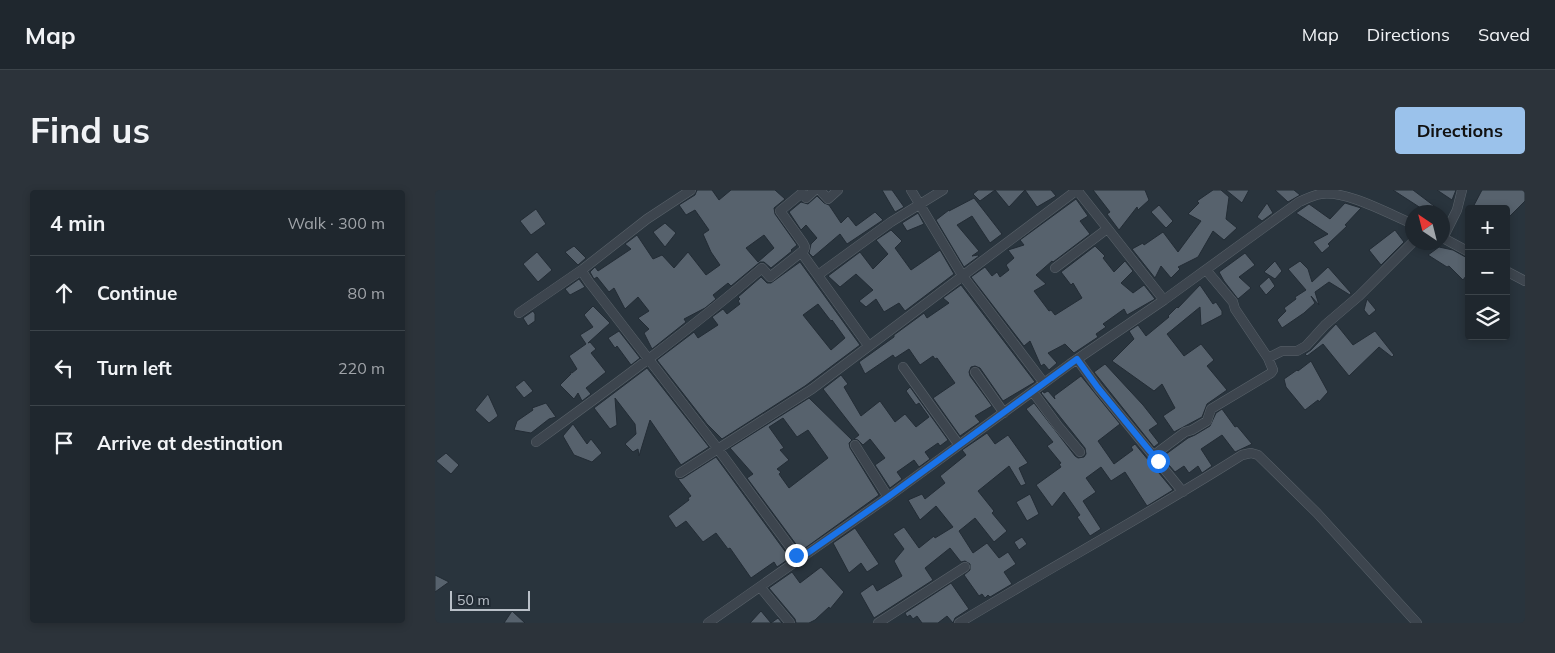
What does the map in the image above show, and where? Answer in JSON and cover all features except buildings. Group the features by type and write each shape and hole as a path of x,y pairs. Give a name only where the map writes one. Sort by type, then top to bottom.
{"street":[{"path":"519,312 583,269 647,219 691,190"},
{"path":"536,442 711,312 762,268 770,277 801,252 805,247 803,243 779,211 802,193 806,198 815,190"},
{"path":"820,190 828,199 838,190"},
{"path":"911,190 962,275 1045,383"},
{"path":"818,275 891,222 943,190"},
{"path":"680,473 812,389 1077,190 1164,300"},
{"path":"1450,224 1457,210 1462,190"},
{"path":"708,623 888,497 1077,359 1164,300 1299,202 1321,194 1333,193 1345,196 1405,221"},
{"path":"1055,268 1107,229"},
{"path":"1450,242 1465,250"},
{"path":"1268,358 1282,351 1297,351 1306,346 1325,325 1359,296 1405,250"},
{"path":"801,252 868,346"},
{"path":"583,269 583,273 589,282 718,449 799,559"},
{"path":"1154,455 1185,432 1207,421 1211,409 1271,373 1273,366 1235,309 1233,302 1206,270"},
{"path":"1510,273 1525,281"},
{"path":"1077,359 1098,388 1183,492"},
{"path":"903,367 959,445"},
{"path":"975,372 1004,413"},
{"path":"1033,392 1079,452"},
{"path":"855,445 888,497"},
{"path":"959,623 1088,545 1183,492 1242,455 1251,454 1258,455 1317,513 1417,623"},
{"path":"878,623 965,567"},
{"path":"760,587 790,623"}],"route":[{"path":"796,555 799,559 888,497 1077,359 1098,388 1158,461"}]}
